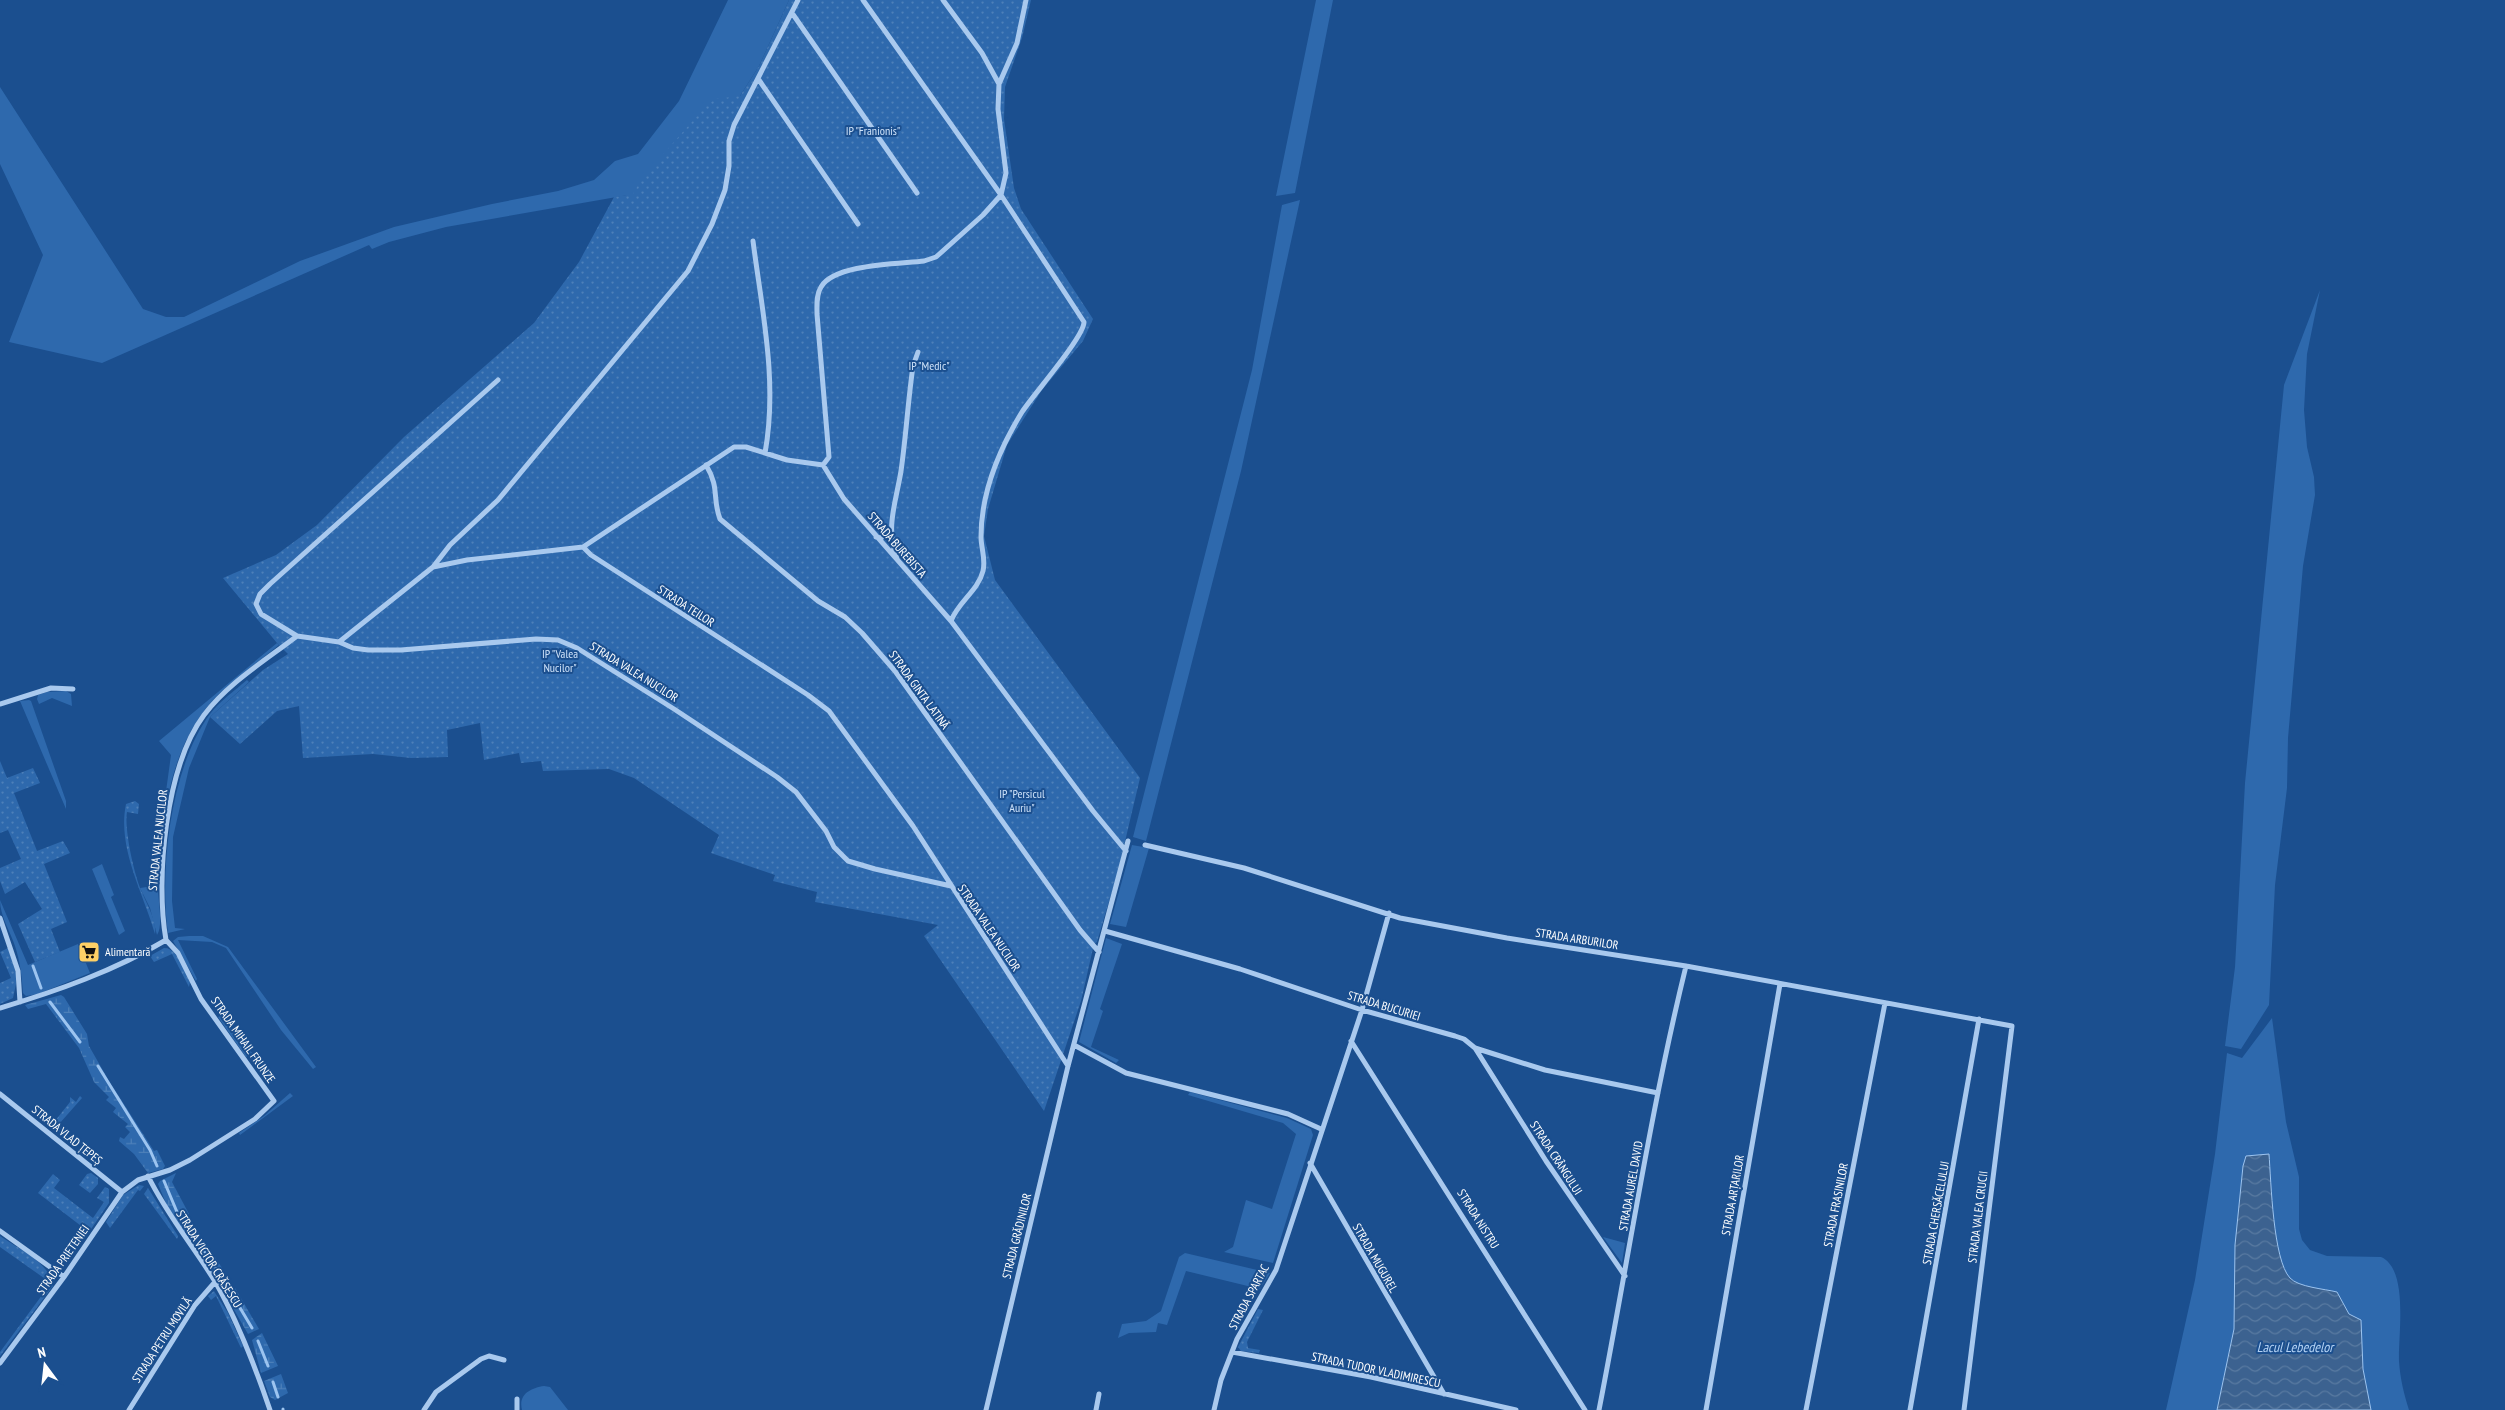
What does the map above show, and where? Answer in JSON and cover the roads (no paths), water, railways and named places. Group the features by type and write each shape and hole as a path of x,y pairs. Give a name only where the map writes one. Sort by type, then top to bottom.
{"street":[{"path":"339,642 433,567 450,545 498,500 688,271 712,224 725,190 729,166 729,140 734,125 749,94 759,80 798,0"},
{"path":"863,0 1001,195 1078,309 1084,325 1074,344 1022,412 998,458 983,512 981,538 984,569 978,584 955,612 951,622"},
{"path":"943,0 982,53 999,84"},
{"path":"433,567 467,560 583,547 734,447 746,447 787,460 822,466 829,457 817,295 827,279 845,271 924,261 936,257 1001,195 1006,173 998,109 999,84 1017,43 1026,0"},
{"path":"792,13 917,193"},
{"path":"759,80 858,224"},
{"path":"753,240 770,379 770,417 765,453"},
{"path":"898,561 890,531 901,471 913,366 918,352"},
{"path":"297,636 261,614 256,604 260,594 498,380"},
{"name":"STRADA GINTA LATINĂ","path":"706,465 717,488 717,511 720,519 818,601 845,617 882,656 895,671 1080,930 1099,952"},
{"name":"STRADA BUREBISTA","path":"822,466 844,499 876,538 951,622 1093,811 1126,851"},
{"path":"876,538 881,538 890,531"},
{"name":"STRADA TEILOR","path":"583,547 590,554 821,704 894,798 951,886"},
{"name":"STRADA VALEA NUCILOR","path":"166,940 162,893 165,845 172,791 182,756 205,714 236,683 297,636 339,642 353,648 368,650 401,650 536,639 558,640 578,648 777,777 796,792 826,831 840,855 848,861 951,886 1068,1066"},
{"path":"0,704 51,688 73,689"},
{"name":"STRADA GRĂDINILOR","path":"986,1410 1068,1066 1128,841"},
{"name":"STRADA ARBURILOR","path":"1146,845 1244,868 1400,918 1507,938 1686,966 2012,1026"},
{"path":"1310,1164 1362,1010 1389,913"},
{"path":"0,918 18,971 20,1002"},
{"name":"STRADA BUCURIEI","path":"1105,931 1240,969 1362,1010 1455,1036 1475,1048 1545,1070 1658,1093"},
{"path":"0,1008 54,992 116,966 166,940"},
{"name":"STRADA MIHAIL FRUNZE","path":"148,1176 170,1170 190,1160 256,1119 274,1101 201,999 178,953 166,940"},
{"name":"STRADA AUREL DAVID","path":"1598,1410 1625,1276 1667,1042 1686,966"},
{"name":"STRADA ARȚARILOR","path":"1706,1410 1780,984"},
{"name":"STRADA FRASINILOR","path":"1806,1410 1885,1003"},
{"name":"STRADA CHERSĂCELULUI","path":"1910,1410 1979,1019"},
{"name":"STRADA VALEA CRUCII","path":"1964,1410 2012,1026"},
{"name":"STRADA NISTRU","path":"1351,1041 1585,1410"},
{"path":"1074,1045 1126,1073 1288,1114 1321,1129"},
{"name":"STRADA CRÂNGULUI","path":"1475,1048 1546,1161 1625,1276"},
{"name":"STRADA VLAD ȚEPEȘ","path":"0,1094 122,1192"},
{"name":"STRADA SPARTAC","path":"1214,1410 1221,1380 1232,1352 1276,1270 1310,1164"},
{"name":"STRADA MUGUREL","path":"1310,1164 1444,1394"},
{"name":"STRADA PRIETENIEI","path":"0,1363 64,1277 122,1192 131,1184 148,1176"},
{"name":"STRADA VICTOR CRĂSESCU","path":"148,1176 175,1224 215,1282 245,1340 269,1409"},
{"path":"0,1231 64,1277"},
{"name":"STRADA PETRU MOVILĂ","path":"129,1410 190,1313 215,1282"},
{"name":"STRADA TUDOR VLADIMIRESCU","path":"1232,1352 1516,1410"},
{"path":"424,1410 436,1392 481,1359 489,1356 504,1360"},
{"path":"1096,1410 1099,1394"},
{"path":"517,1399 517,1410"}],"water":[{"name":"Lacul Lebedelor","path":"2269,1154 2276,1238 2284,1269 2290,1278 2299,1284 2337,1292 2349,1314 2361,1320 2363,1369 2371,1410 2217,1410 2234,1329 2235,1245 2243,1166 2246,1156"}],"waterway":[{"path":"33,966 41,988"},
{"path":"50,1002 80,1042"},
{"path":"98,1066 150,1150 157,1166"},
{"path":"164,1181 177,1212 195,1238"},
{"path":"200,1246 217,1270"},
{"path":"221,1277 224,1282"},
{"path":"230,1291 252,1328"},
{"path":"258,1341 268,1366"},
{"path":"273,1382 278,1397"}],"place":[{"name":"Alimentară","path":"89,952"}],"park label":[{"name":"IP \"Franionis\"","path":"873,131"},
{"name":"IP \"Medic\"","path":"929,366"},
{"name":"IP \"Valea Nucilor\"","path":"560,661"},
{"name":"IP \"Persicul Auriu\"","path":"1022,801"}]}
